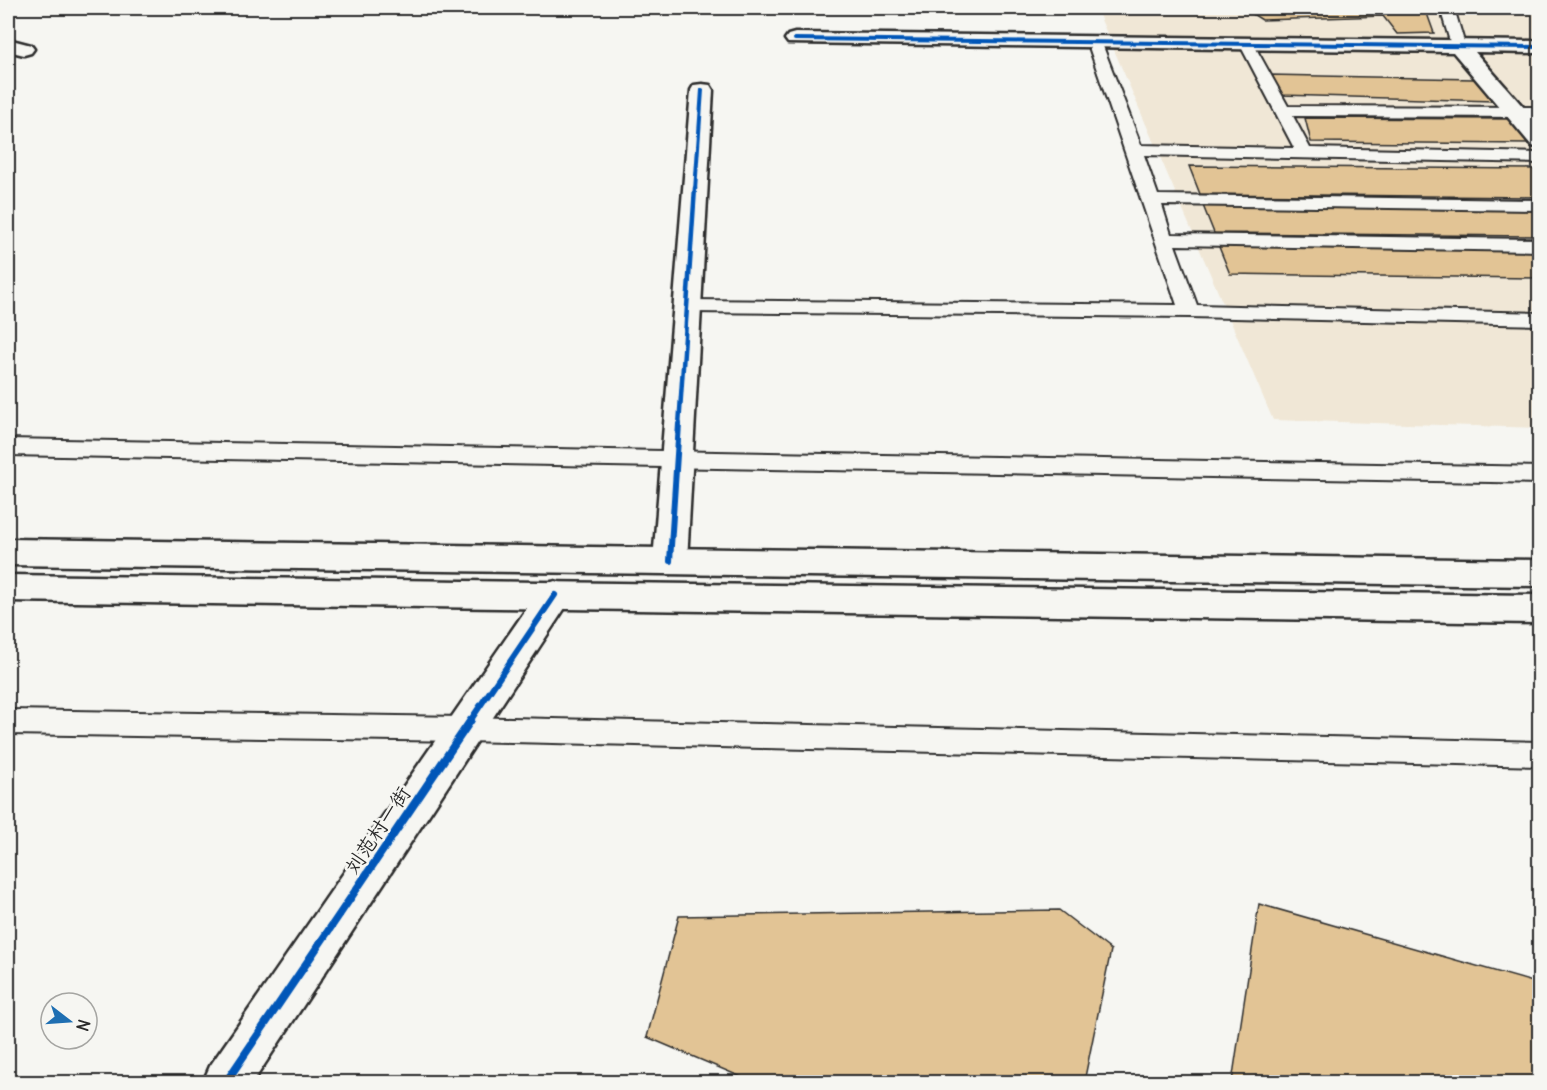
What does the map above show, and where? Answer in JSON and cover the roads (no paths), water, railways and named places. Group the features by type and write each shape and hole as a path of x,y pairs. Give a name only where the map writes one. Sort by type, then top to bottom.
{"main road":[{"path":"795,39 1539,47"},
{"path":"1458,45 1539,141"},
{"path":"670,561 702,90"},
{"path":"8,552 1539,573"},
{"path":"8,588 1539,609"},
{"name":"刘范村一街","path":"226,1083 555,595"}],"lane":[{"path":"1447,8 1458,45"},
{"path":"1094,41 1189,311"},
{"path":"1246,43 1304,152"},
{"path":"1282,111 1539,112"},
{"path":"1134,150 1539,158"},
{"path":"1150,200 1539,205"},
{"path":"1163,239 1539,244"},
{"path":"687,306 1189,311 1539,319"},
{"path":"8,447 1539,474"},
{"path":"8,722 465,729 1539,754"}]}
